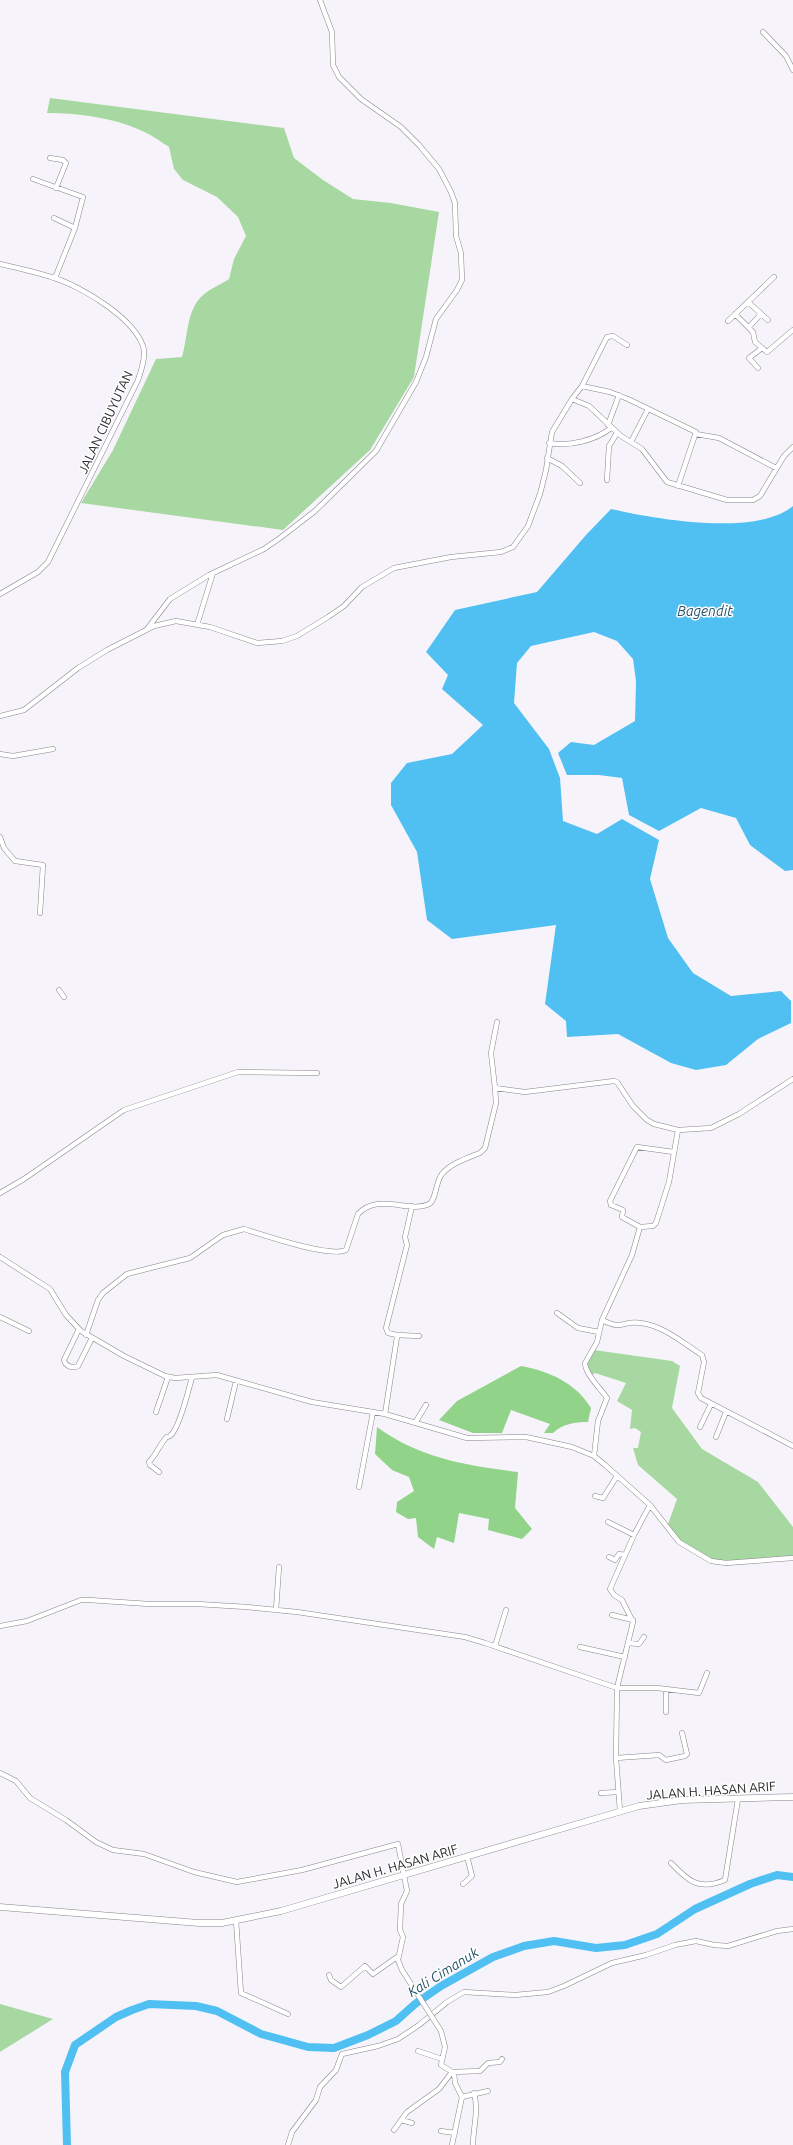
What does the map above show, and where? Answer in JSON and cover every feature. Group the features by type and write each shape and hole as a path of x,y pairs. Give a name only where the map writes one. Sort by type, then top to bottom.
{"main road":[{"name":"JALAN H. HASAN ARIF","path":"0,1907 199,1923 222,1923 281,1911 620,1811 668,1802 793,1797"}],"street":[{"path":"146,630 170,599 213,573 264,549 315,511 376,451 416,382 426,357 436,319 458,290 462,280 461,253 455,229 454,203 439,169 401,127 361,99 339,77 333,65 332,32 320,0"},
{"path":"763,32 786,56 793,70"},
{"path":"50,158 64,160 66,163 56,188"},
{"path":"33,179 83,198 75,228 55,278"},
{"path":"54,218 75,228"},
{"name":"JALAN CIBUYUTAN","path":"0,264 55,278 97,300 122,318 132,328 144,351 143,364 138,380 112,431 102,456 46,566 0,594"},
{"path":"728,321 774,277"},
{"path":"748,302 768,320"},
{"path":"735,314 754,332 755,342 770,352 793,330"},
{"path":"749,327 761,314"},
{"path":"0,716 24,710 78,668 107,650 161,624 176,621 195,624 257,643 282,641 297,636 328,617 344,606 362,587 394,568 451,557 501,552 513,547 528,526 540,494 552,432 572,399 582,386 607,337 613,336 627,345"},
{"path":"758,368 749,358 762,348"},
{"path":"582,386 619,395 694,430 696,434 719,438 776,468"},
{"path":"549,443 564,444 591,439 610,426 619,395"},
{"path":"572,399 589,406 617,433 642,449 667,482 727,500 753,500 760,496 784,456 793,447"},
{"path":"631,442 648,409"},
{"path":"607,480 609,446 617,433"},
{"path":"678,486 696,434"},
{"path":"547,458 562,466 580,483"},
{"path":"195,624 213,573"},
{"path":"154,619 161,624"},
{"path":"0,754 16,756 53,750"},
{"path":"0,837 4,848 15,861 43,865 40,913"},
{"path":"59,990 63,996"},
{"path":"86,1335 98,1300 103,1293 127,1274 190,1258 223,1235 244,1229 322,1251 335,1253 346,1250 358,1214 361,1211 380,1203 412,1206 431,1203 437,1185 444,1172 480,1153 485,1148 496,1103 491,1053 497,1022"},
{"path":"0,1193 24,1179 124,1110 238,1072 317,1073"},
{"path":"495,1088 525,1092 590,1082 617,1082 633,1106 647,1120 654,1124 678,1130 711,1128 739,1114 793,1079"},
{"path":"674,1152 637,1147 610,1202 611,1205 622,1210 622,1217 640,1227 653,1226 656,1223 669,1182 678,1130"},
{"path":"412,1206 405,1237 407,1245 386,1328 388,1333 397,1338 419,1336"},
{"path":"594,1456 598,1421 606,1398 597,1388 585,1367 585,1363 596,1346 602,1320 632,1255 640,1227"},
{"path":"0,1257 50,1289 66,1315 86,1335 148,1369 168,1377 217,1375 312,1402 385,1414 467,1438 526,1437 572,1447 594,1456 650,1505 678,1542 715,1563 793,1558"},
{"path":"557,1313 578,1328 599,1332"},
{"path":"0,1317 29,1331"},
{"path":"602,1320 617,1326 636,1323 655,1326 702,1355 703,1360 698,1393 701,1398 793,1446"},
{"path":"79,1329 64,1360 67,1365 74,1367 78,1366 92,1338"},
{"path":"385,1414 397,1338"},
{"path":"156,1412 168,1377"},
{"path":"159,1472 150,1465 150,1462 157,1454 165,1438 171,1436 174,1431 183,1409 192,1377"},
{"path":"227,1419 236,1381"},
{"path":"415,1423 426,1404"},
{"path":"700,1427 711,1404"},
{"path":"359,1487 373,1412"},
{"path":"716,1437 726,1412"},
{"path":"595,1496 603,1498 617,1476"},
{"path":"620,1811 616,1758 617,1688 633,1620 622,1600 614,1595 610,1589 634,1535 650,1505"},
{"path":"608,1522 634,1535"},
{"path":"609,1557 614,1560 619,1554 625,1555"},
{"path":"276,1610 280,1567"},
{"path":"0,1626 28,1621 81,1600 149,1604 197,1604 276,1610 465,1637 617,1688 666,1689 699,1693 707,1673"},
{"path":"495,1646 506,1610"},
{"path":"612,1615 633,1620"},
{"path":"628,1643 639,1644 644,1637"},
{"path":"580,1646 625,1657"},
{"path":"666,1689 666,1712"},
{"path":"616,1758 659,1754 667,1760 686,1756 688,1754 682,1733"},
{"path":"0,1773 16,1781 30,1798 66,1820 96,1842 114,1850 153,1856 194,1872 237,1882 302,1870 398,1844 405,1874 407,1891 401,1904 400,1930 403,1937 398,1958 402,1970 441,2031 445,2048 442,2065 452,2072 480,2072 488,2063 500,2062 502,2059"},
{"path":"601,1793 618,1792"},
{"path":"671,1863 692,1882 702,1884 717,1883 725,1880 738,1799"},
{"path":"463,1884 472,1876 467,1856"},
{"path":"236,1920 241,1993 288,2014"},
{"path":"288,2145 292,2132 316,2100 320,2087 336,2070 342,2054 378,2046 398,2039 459,1995 469,1991 515,1995 548,1992 612,1963 634,1958 675,1945 696,1941 728,1946 777,1931 793,1929"},
{"path":"329,1975 331,1980 341,1987 365,1966 373,1974 398,1958"},
{"path":"418,2051 442,2059"},
{"path":"452,2072 462,2097 452,2145"},
{"path":"394,2130 407,2112 439,2089 452,2072"},
{"path":"462,2097 488,2091"},
{"path":"473,2145 473,2128 478,2110 474,2094"},
{"path":"401,2120 412,2123"},
{"path":"441,2130 455,2133"}],"green space":[{"path":"50,98 284,128 294,158 323,180 353,199 391,203 439,212 414,377 370,450 283,530 81,503 113,450 156,359 182,357 188,326 195,304 206,292 229,279 234,259 246,236 238,217 217,197 183,180 174,169 169,147 144,132 117,122 82,115 47,113"},
{"path":"594,1350 672,1361 680,1366 672,1408 702,1449 758,1482 793,1527 793,1558 718,1563 683,1545 667,1527 677,1499 638,1465 633,1448 638,1448 641,1432 635,1428 630,1429 632,1410 617,1401 626,1383 595,1373 591,1376 585,1365"},
{"path":"521,1366 542,1371 570,1385 585,1399 591,1408 588,1422 569,1424 560,1427 553,1433 544,1433 550,1424 511,1410 502,1433 473,1433 439,1420 457,1401"},
{"path":"377,1427 393,1438 444,1459 481,1467 518,1472 515,1508 532,1529 522,1539 488,1530 489,1519 459,1513 454,1543 437,1537 434,1549 418,1537 416,1518 408,1519 396,1512 397,1502 414,1491 409,1477 392,1470 375,1454"},
{"path":"0,2004 53,2019 0,2052"}],"water":[{"name":"Bagendit","path":"793,506 793,870 785,871 750,845 736,818 701,808 659,831 629,815 622,778 599,775 567,775 558,753 571,742 594,745 635,721 636,681 633,659 617,641 594,632 531,646 517,663 514,703 549,749 560,778 563,821 597,834 622,819 659,840 650,879 668,938 693,973 731,996 781,991 791,1001 791,1023 758,1039 726,1065 696,1070 671,1063 618,1034 567,1037 566,1021 545,1004 556,925 452,939 427,920 417,852 391,805 391,783 407,763 452,754 483,725 442,689 448,675 426,652 455,610 537,592 586,535 611,509 678,521 731,523 755,521 776,515"}],"waterway":[{"name":"Kali Cimanuk","path":"67,2145 65,2072 75,2045 116,2017 132,2010 149,2004 196,2006 217,2011 261,2034 308,2047 334,2048 368,2035 396,2021 415,2004 441,1986 493,1957 524,1946 554,1941 596,1948 625,1945 657,1934 695,1909 750,1884 777,1875 793,1877"}]}
